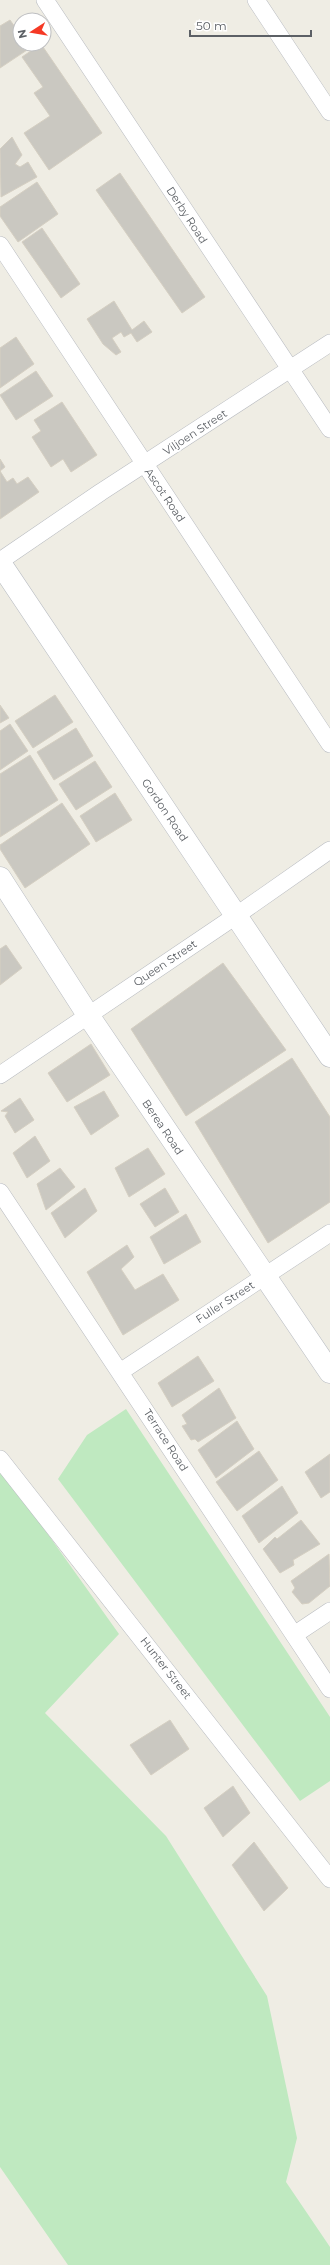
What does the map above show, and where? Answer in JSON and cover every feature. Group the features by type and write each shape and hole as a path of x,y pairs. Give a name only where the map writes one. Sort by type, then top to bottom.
{"street":[{"name":"Derby Road","path":"45,0 330,429"},
{"path":"256,0 330,112"},
{"name":"Ascot Road","path":"0,245 330,744"},
{"name":"Viljoen Street","path":"0,562 145,464 291,370 330,343"},
{"name":"Gordon Road","path":"0,562 330,1056"},
{"name":"Queen Street","path":"0,1075 237,915 330,850"},
{"name":"Berea Road","path":"0,878 88,1015 264,1277 330,1372"},
{"name":"Terrace Road","path":"0,1192 330,1689"},
{"name":"Fuller Street","path":"120,1372 330,1233"},
{"name":"Hunter Street","path":"0,1459 330,1879"},
{"path":"294,1635 330,1611"}],"green space":[{"path":"126,1409 330,1717 330,1781 300,1801 58,1479 87,1435"},
{"path":"0,1467 119,1634 45,1713 166,1836 267,1996 297,2138 286,2182 330,2247 330,2265 68,2265 0,2167"}],"building":[{"path":"10,20 12,23 12,52 24,52 0,68 0,26"},
{"path":"29,52 46,52 102,133 49,170 24,133 50,116 34,93 43,87 22,57"},
{"path":"12,137 22,155 15,164 20,167 28,162 37,177 1,197 0,149"},
{"path":"120,173 205,297 182,313 96,190"},
{"path":"37,182 58,214 18,242 0,216 0,207"},
{"path":"42,228 80,284 61,298 22,242"},
{"path":"114,301 132,330 144,321 152,332 137,342 131,333 124,337 121,332 112,338 121,352 116,355 103,344 87,319"},
{"path":"16,337 34,364 0,388 0,348"},
{"path":"36,371 53,396 16,420 0,395"},
{"path":"62,402 97,455 71,472 63,459 51,467 32,437 41,431 34,420"},
{"path":"0,459 5,467 0,471"},
{"path":"0,471 7,482 13,478 17,484 28,477 39,492 0,519"},
{"path":"55,695 73,722 33,748 15,721"},
{"path":"0,705 9,718 0,723"},
{"path":"10,724 28,751 0,770 0,731"},
{"path":"76,728 93,756 54,780 37,752"},
{"path":"30,755 58,800 0,837 0,774"},
{"path":"95,761 112,787 76,810 59,784"},
{"path":"115,793 132,820 96,842 80,816"},
{"path":"62,803 90,844 25,888 0,849 0,845"},
{"path":"6,945 22,968 0,985 0,949"},
{"path":"223,963 286,1050 186,1116 131,1029"},
{"path":"91,1044 110,1075 67,1102 48,1073"},
{"path":"292,1058 330,1117 330,1202 268,1243 195,1122"},
{"path":"104,1091 119,1116 91,1135 74,1107"},
{"path":"20,1098 34,1120 15,1133 5,1116 8,1112 1,1111"},
{"path":"35,1136 50,1161 27,1178 13,1153"},
{"path":"148,1148 165,1174 129,1197 115,1168"},
{"path":"60,1168 75,1187 46,1210 37,1184"},
{"path":"85,1188 97,1211 65,1238 51,1213"},
{"path":"165,1188 179,1212 155,1227 140,1204"},
{"path":"186,1214 201,1242 164,1264 150,1237"},
{"path":"127,1245 134,1257 121,1269 135,1290 163,1274 179,1300 123,1335 87,1272"},
{"path":"198,1356 214,1381 172,1407 158,1383"},
{"path":"219,1388 236,1418 198,1442 195,1439 191,1440 182,1426 187,1424 182,1415"},
{"path":"237,1421 254,1449 216,1478 198,1450"},
{"path":"259,1451 278,1480 237,1511 216,1482"},
{"path":"330,1454 330,1492 321,1498 305,1472"},
{"path":"282,1486 298,1513 259,1543 242,1516"},
{"path":"301,1520 320,1544 293,1560 294,1565 280,1573 263,1549 275,1537 277,1539"},
{"path":"329,1554 330,1586 309,1603 302,1604 292,1592 295,1588 291,1581"},
{"path":"170,1720 189,1749 151,1775 130,1745"},
{"path":"233,1786 250,1813 223,1837 204,1808"},
{"path":"254,1842 288,1888 264,1911 232,1865"}]}
